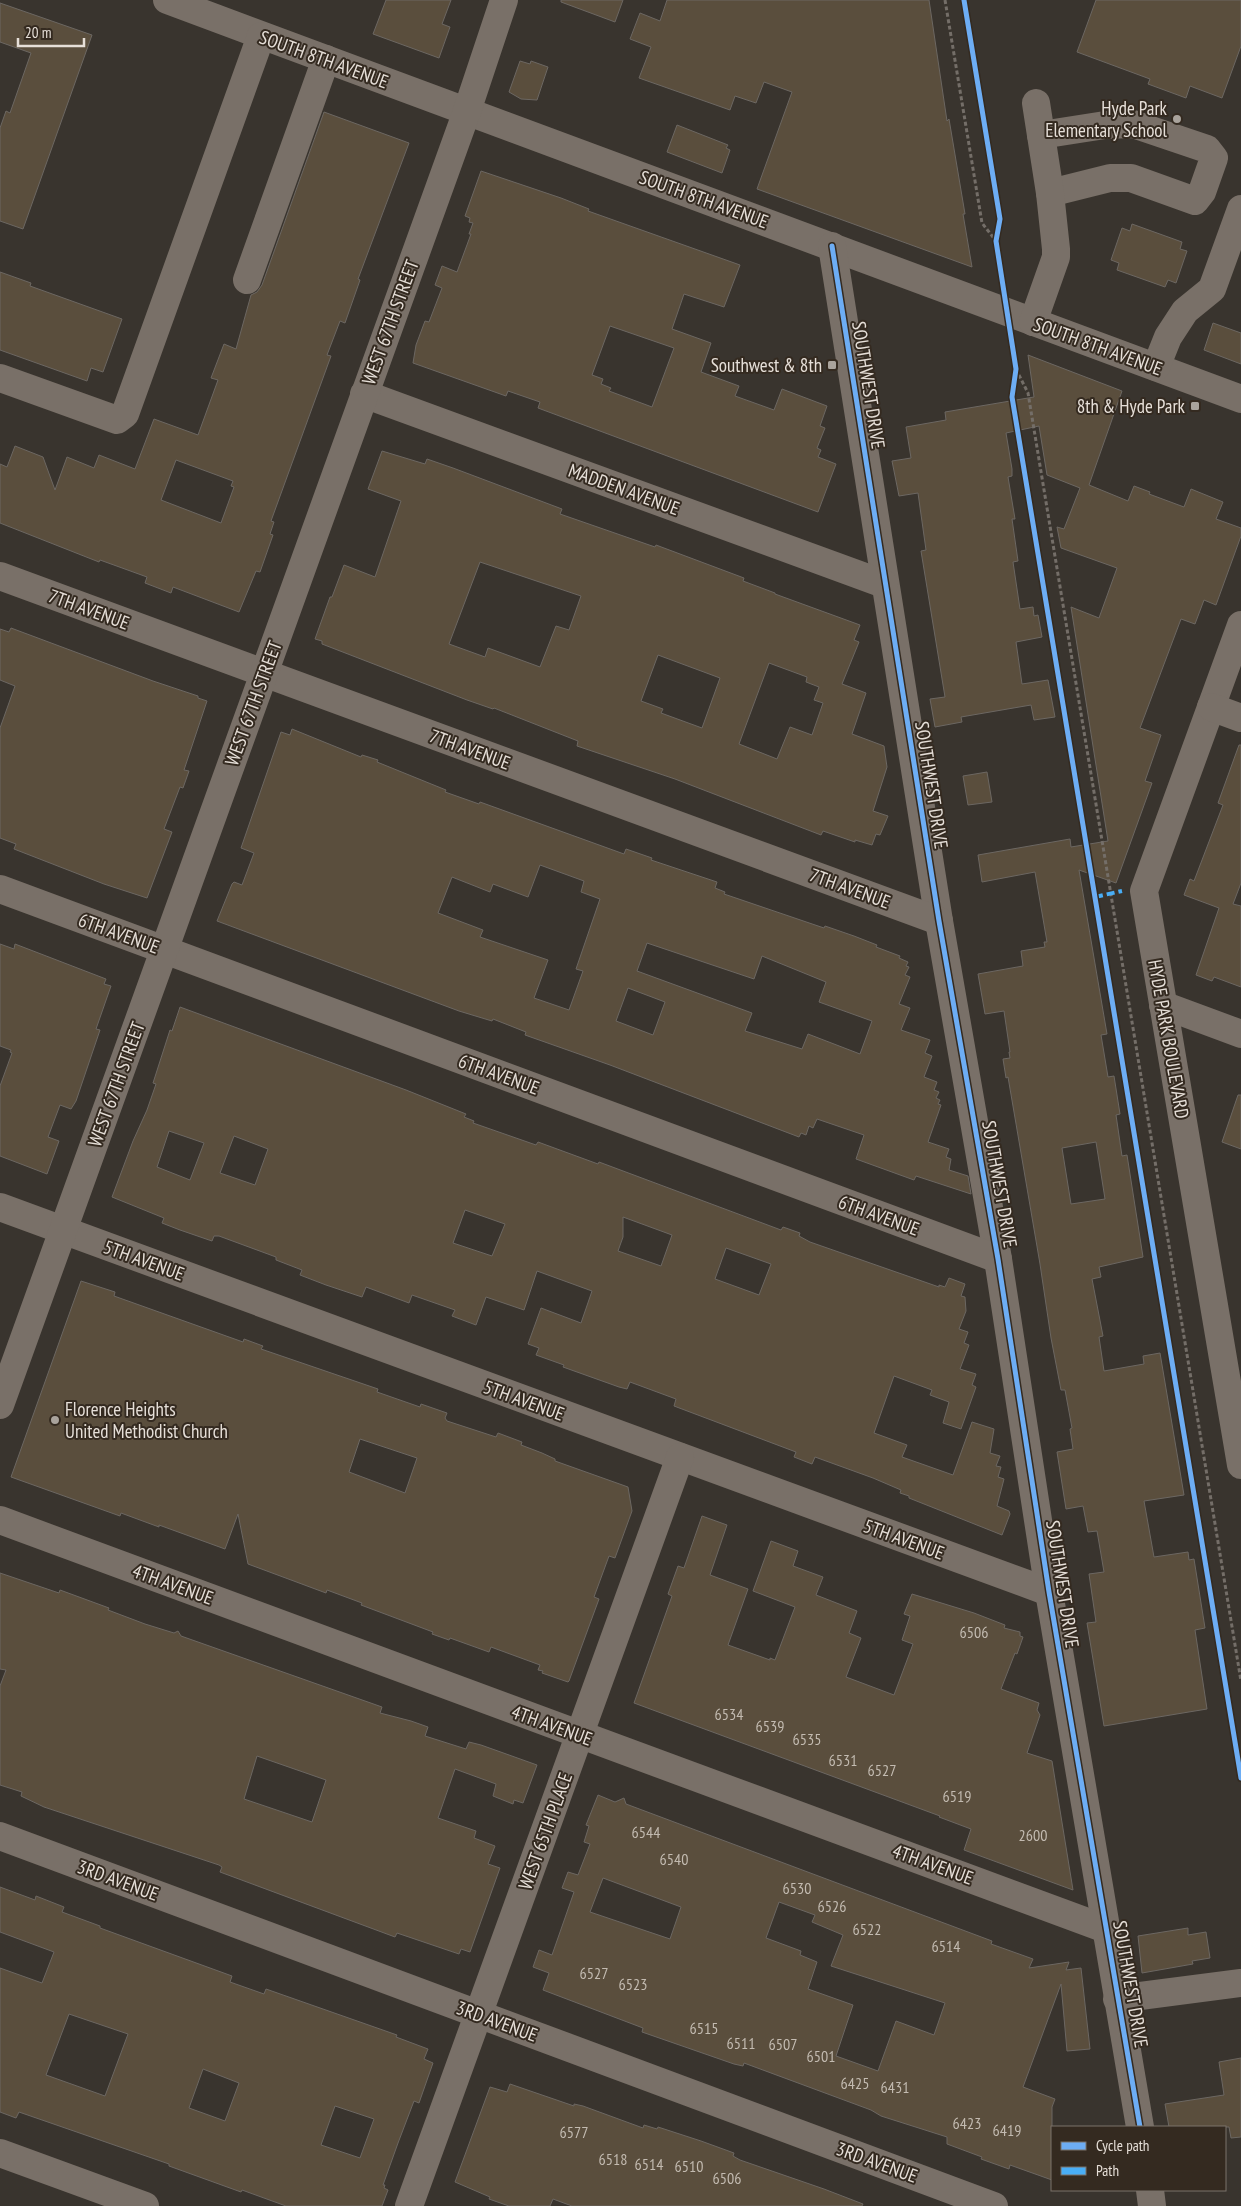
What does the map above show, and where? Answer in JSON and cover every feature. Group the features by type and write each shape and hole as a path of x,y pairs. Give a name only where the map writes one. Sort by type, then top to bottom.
{"street":[{"name":"WEST 67TH STREET","path":"0,1405 466,111 504,0"},
{"name":"SOUTH 8TH AVENUE","path":"180,2 261,36 1241,399"},
{"path":"0,378 117,420 125,414 261,36"},
{"path":"247,280 326,59"},
{"path":"1033,322 1056,257 1050,192 1036,103"},
{"path":"1041,135 1105,125 1133,124 1207,149 1214,158 1202,192 1195,200 1131,178 1110,178 1050,192"},
{"path":"1156,367 1168,337 1185,311 1212,290 1241,209"},
{"name":"SOUTHWEST DRIVE","path":"832,246 884,584 939,921 998,1259 1049,1592 1140,2126"},
{"name":"MADDEN AVENUE","path":"364,394 884,584"},
{"name":"7TH AVENUE","path":"0,576 939,921"},
{"name":"HYDE PARK BOULEVARD","path":"1241,626 1144,891 1163,1005 1231,1350 1241,1465"},
{"path":"1211,707 1241,718"},
{"name":"6TH AVENUE","path":"0,889 998,1259"},
{"path":"1163,1005 1241,1034"},
{"name":"5TH AVENUE","path":"0,1207 1049,1592"},
{"name":"WEST 65TH PLACE","path":"409,2206 680,1457"},
{"name":"4TH AVENUE","path":"0,1520 1106,1929"},
{"name":"3RD AVENUE","path":"0,1836 994,2206"},
{"path":"1117,1999 1241,1983"},
{"path":"0,2153 145,2206"},
{"path":"1150,2191 1152,2206"}],"path":[{"path":"945,0 982,223 996,241"},
{"path":"996,241 998,234"},
{"path":"1015,379 1016,369"},
{"path":"1016,369 1028,393 1241,1681"}],"building":[{"path":"386,0 451,0 442,24 450,27 439,58 373,34"},
{"path":"561,0 623,0 615,22 561,2"},
{"path":"667,0 929,0 947,121 949,119 965,214 963,214 972,267 757,189 792,92 764,82 756,103 735,96 730,110 639,78 651,47 630,39 640,13 660,21"},
{"path":"1096,0 1241,0 1241,46 1222,98 1190,86 1186,98 1148,84 1150,79 1077,52"},
{"path":"0,3 92,35 23,229 0,221 0,128 6,111 10,113 31,53 0,42"},
{"path":"520,61 530,64 531,61 548,67 537,100 521,99 509,92"},
{"path":"324,112 409,143 358,279 360,280 345,323 340,321 327,355 331,356 271,521 274,522 270,534 273,535 260,572 256,571 239,612 173,587 171,593 145,583 147,577 100,560 99,562 0,523 0,464 7,467 15,446 43,457 55,490 67,457 94,468 99,455 135,469 154,419 198,435 218,380 211,378 224,344 236,349 251,295 257,292 262,285","holes":["176,460 233,481 231,486 234,487 221,523 161,500"]},
{"path":"677,125 728,145 726,148 730,150 722,173 667,152"},
{"path":"481,171 561,198 589,209 588,211 740,265 724,307 684,294 672,329 711,343 701,372 739,386 735,396 774,410 782,389 827,406 820,426 825,428 817,448 821,450 818,457 836,464 818,512 538,408 540,402 508,391 506,396 413,363 416,345 425,321 429,322 442,288 435,285 442,266 457,272 471,234 469,234 473,223 469,222 470,218 465,216","holes":["610,326 674,348 652,407 609,391 611,388 601,384 603,379 592,375"]},
{"path":"1132,224 1182,242 1180,249 1187,251 1176,283 1168,280 1165,287 1117,270 1119,263 1111,260 1122,228 1130,231"},
{"path":"0,272 31,283 30,286 122,319 103,372 91,368 87,381 0,350"},
{"path":"1213,323 1241,333 1241,364 1204,350"},
{"path":"1028,355 1122,391 1089,485 1128,501 1134,486 1150,492 1149,494 1184,507 1191,489 1223,502 1216,519 1241,528 1241,536 1216,605 1204,600 1195,624 1181,619 1140,728 1161,735 1145,781 1152,783 1116,883 1079,870 1107,1034 1101,1035 1108,1077 1114,1076 1120,1114 1116,1115 1122,1156 1127,1155 1143,1257 1099,1267 1101,1277 1092,1279 1103,1336 1099,1337 1104,1371 1144,1364 1143,1356 1160,1353 1184,1495 1144,1501 1154,1557 1188,1552 1189,1560 1194,1559 1205,1628 1195,1630 1207,1709 1104,1726 1087,1623 1096,1622 1089,1574 1104,1572 1097,1531 1088,1532 1083,1506 1066,1509 1057,1452 1073,1449 1070,1429 1072,1428 1065,1390 1061,1390 1051,1338 1008,1077 1006,1078 1003,1059 1010,1058 1010,1052 1004,1011 985,1014 978,974 1023,966 1021,951 1045,947 1044,942 1047,942 1035,872 982,882 978,855 1070,839 1071,847 1108,841 1071,607 1099,618 1117,568 1061,548 1057,527 1064,529 1080,488 1047,475 1039,426 1006,433 1012,469 1012,476 1008,477 1015,519 1012,519 1018,561 1013,562 1020,609 1033,607 1034,616 1038,615 1042,637 1016,642 1022,684 1048,680 1055,717 1034,720 1031,705 961,717 962,722 935,727 930,699 945,697 921,551 926,550 918,493 899,496 892,461 911,458 906,427 946,420 945,412 1034,397","holes":["1096,1142 1105,1199 1071,1204 1062,1148"]},
{"path":"382,451 425,464 427,459 562,509 560,514 655,547 656,545 744,578 743,581 775,594 860,625 854,640 859,642 842,684 866,693 852,734 884,746 887,767 873,811 888,816 880,835 876,834 872,845 855,840 855,842 823,831 821,835 675,779 577,746 578,741 322,644 322,641 315,639 344,565 375,577 401,501 368,489","holes":["480,562 581,596 569,630 556,626 540,667 488,648 485,657 449,644","658,655 720,678 702,728 661,713 663,709 641,701","769,663 807,677 806,682 819,687 814,700 823,703 812,735 790,727 777,759 739,744"]},
{"path":"11,628 198,696 198,698 207,701 184,770 189,771 183,788 180,787 164,829 172,832 147,898 104,884 14,849 16,844 0,838 0,728 15,686 0,680 0,629 9,632"},
{"path":"292,729 361,757 362,755 378,760 377,762 446,790 445,792 479,804 480,802 624,854 626,849 652,858 651,860 717,882 715,888 725,892 724,894 824,928 825,926 854,936 900,956 899,958 908,962 906,966 909,967 905,975 910,977 899,1004 910,1008 901,1030 930,1040 925,1053 932,1056 924,1077 937,1082 934,1090 939,1092 936,1098 940,1100 938,1104 941,1105 928,1142 949,1149 946,1157 951,1159 949,1170 968,1176 971,1194 916,1176 914,1180 856,1159 864,1135 817,1119 813,1128 809,1126 806,1135 801,1133 799,1137 610,1065 525,1035 526,1032 493,1019 492,1021 459,1011 217,921 232,884 234,882 242,885 254,853 241,848 281,732 290,735","holes":["540,865 584,881 581,892 600,899 576,969 583,971 569,1010 534,998 548,960 480,937 483,930 438,913 452,877 490,892 493,884 528,897","647,943 754,979 762,956 826,982 819,1002 872,1021 860,1054 808,1034 802,1049 745,1031 752,1013 637,971","628,988 665,1002 653,1035 616,1021"]},
{"path":"1239,745 1241,745 1241,883 1233,904 1241,906 1241,987 1214,977 1212,981 1196,975 1219,908 1184,895 1190,879 1194,881 1223,805 1218,803"},
{"path":"987,772 992,802 968,805 963,776"},
{"path":"0,944 14,949 15,944 106,979 104,984 111,986 96,1029 100,1030 76,1101 71,1109 60,1105 48,1137 59,1141 47,1174 0,1156 0,1086 12,1053 10,1052 11,1050 0,1046"},
{"path":"180,1007 406,1090 466,1114 464,1117 474,1121 473,1123 536,1145 538,1142 598,1164 599,1162 781,1230 783,1227 800,1233 799,1236 810,1242 939,1287 939,1285 945,1287 949,1278 965,1284 961,1296 965,1297 966,1311 959,1329 968,1332 964,1343 969,1345 960,1369 976,1374 972,1385 976,1387 961,1429 943,1423 949,1402 930,1395 932,1390 894,1376 874,1433 907,1445 902,1457 953,1475 972,1422 994,1429 990,1453 1000,1456 996,1466 1001,1467 998,1477 1004,1479 997,1506 1009,1511 1010,1514 1002,1535 909,1498 909,1496 900,1493 901,1490 873,1478 815,1457 812,1464 794,1457 796,1452 674,1406 676,1399 630,1382 627,1389 619,1387 536,1355 539,1348 528,1344 541,1308 581,1323 592,1291 537,1271 524,1310 486,1297 476,1325 452,1316 455,1310 412,1295 409,1303 366,1287 362,1297 326,1285 300,1275 302,1270 276,1260 276,1257 219,1236 214,1236 212,1241 180,1230 162,1223 164,1218 112,1197 147,1110 156,1084 153,1083 170,1030 172,1031","holes":["169,1131 204,1143 190,1180 157,1167","234,1136 268,1149 255,1185 220,1173","465,1210 505,1224 492,1256 453,1243","623,1217 672,1235 661,1266 618,1251 623,1237","726,1248 771,1264 759,1295 715,1279"]},
{"path":"1238,1095 1241,1095 1241,1149 1222,1142"},
{"path":"81,1281 115,1292 114,1296 243,1342 244,1339 263,1346 261,1349 378,1389 377,1392 420,1407 421,1404 447,1413 445,1418 447,1421 496,1437 498,1433 522,1442 521,1445 555,1459 555,1461 628,1487 632,1511 615,1558 609,1556 594,1597 599,1599 568,1682 542,1673 543,1671 538,1670 540,1665 491,1647 489,1652 450,1638 449,1640 432,1634 433,1632 361,1605 362,1603 327,1590 326,1593 248,1564 238,1514 225,1549 121,1513 120,1516 11,1477","holes":["360,1439 417,1458 405,1493 349,1472"]},
{"path":"702,1516 727,1525 710,1575 748,1589 728,1645 770,1660 770,1658 775,1660 795,1607 753,1591 771,1541 798,1551 793,1566 823,1577 816,1595 857,1611 849,1633 861,1638 846,1677 894,1695 913,1644 902,1640 910,1616 904,1614 912,1594 974,1613 1005,1625 1004,1628 1020,1632 1020,1636 1023,1637 1001,1689 1039,1703 1037,1710 1040,1715 1027,1753 1052,1761 1073,1890 964,1850 971,1829 634,1703 672,1596 668,1594 678,1566 684,1568"},
{"path":"0,1573 59,1593 60,1590 145,1624 174,1633 178,1631 181,1636 382,1707 380,1713 428,1727 425,1736 466,1749 469,1742 481,1745 537,1765 523,1803 514,1800 513,1804 493,1796 496,1784 455,1769 438,1818 476,1831 474,1838 495,1846 488,1864 500,1868 470,1952 461,1949 459,1954 397,1933 395,1937 220,1872 222,1867 219,1865 44,1807 21,1796 22,1792 0,1785 0,1686 6,1670 0,1669","holes":["257,1756 326,1780 312,1822 244,1799"]},
{"path":"598,1795 615,1802 624,1798 626,1804 992,1941 991,1944 1033,1959 1029,1968 1069,1962 1066,1970 1081,1968 1090,2049 1067,2051 1061,1984 1023,2087 1055,2099 1052,2107 1051,2126 1051,2180 1010,2165 1009,2169 981,2159 982,2157 947,2144 947,2137 881,2116 871,2110 744,2063 743,2066 734,2064 642,2032 643,2028 543,1990 549,1973 533,1967 539,1950 552,1955 574,1892 562,1888 568,1872 578,1875 590,1844 584,1842 589,1826 586,1825","holes":["603,1878 681,1907 670,1939 590,1912","779,1902 815,1915 812,1922 843,1935 831,1966 945,2003 934,2035 896,2021 878,2071 836,2056 853,2005 808,1989 817,1962 800,1955 801,1951 766,1938"]},
{"path":"0,1887 35,1900 36,1896 64,1907 62,1912 100,1926 100,1928 232,1976 230,1982 264,1994 266,1989 397,2035 396,2037 428,2049 424,2059 433,2063 419,2103 414,2101 383,2185 388,2190 382,2206 286,2206 242,2190 241,2192 169,2166 169,2164 19,2112 16,2118 0,2112 0,1968 42,1983 54,1952 0,1932","holes":["69,2014 128,2034 105,2096 46,2075","203,2069 239,2083 225,2121 189,2108","335,2106 374,2119 360,2158 321,2145"]},
{"path":"1188,1928 1188,1935 1206,1932 1210,1958 1192,1961 1193,1964 1142,1973 1138,1936"},
{"path":"1241,2058 1241,2137 1231,2138 1229,2127 1226,2126 1169,2126 1165,2104 1224,2095 1219,2062"},
{"path":"510,2084 574,2106 574,2104 583,2106 643,2128 644,2125 657,2129 658,2127 701,2141 734,2153 733,2156 740,2160 863,2204 862,2206 572,2206 553,2199 550,2206 509,2206 489,2199 490,2197 455,2182 490,2087 507,2092"}],"marked path":[{"path":"1095,897 1122,891"}],"cycle path":[{"path":"964,0 1000,219 996,241 1016,369 1012,397 1241,1778"},
{"path":"832,246 939,921 998,1259 1049,1592 1140,2126"}],"place":[{"name":"Hyde Park Elementary School","path":"1177,119"},
{"name":"Southwest & 8th","path":"832,365"},
{"name":"8th & Hyde Park","path":"1195,406"},
{"name":"Florence Heights United Methodist Church","path":"55,1420"}]}
